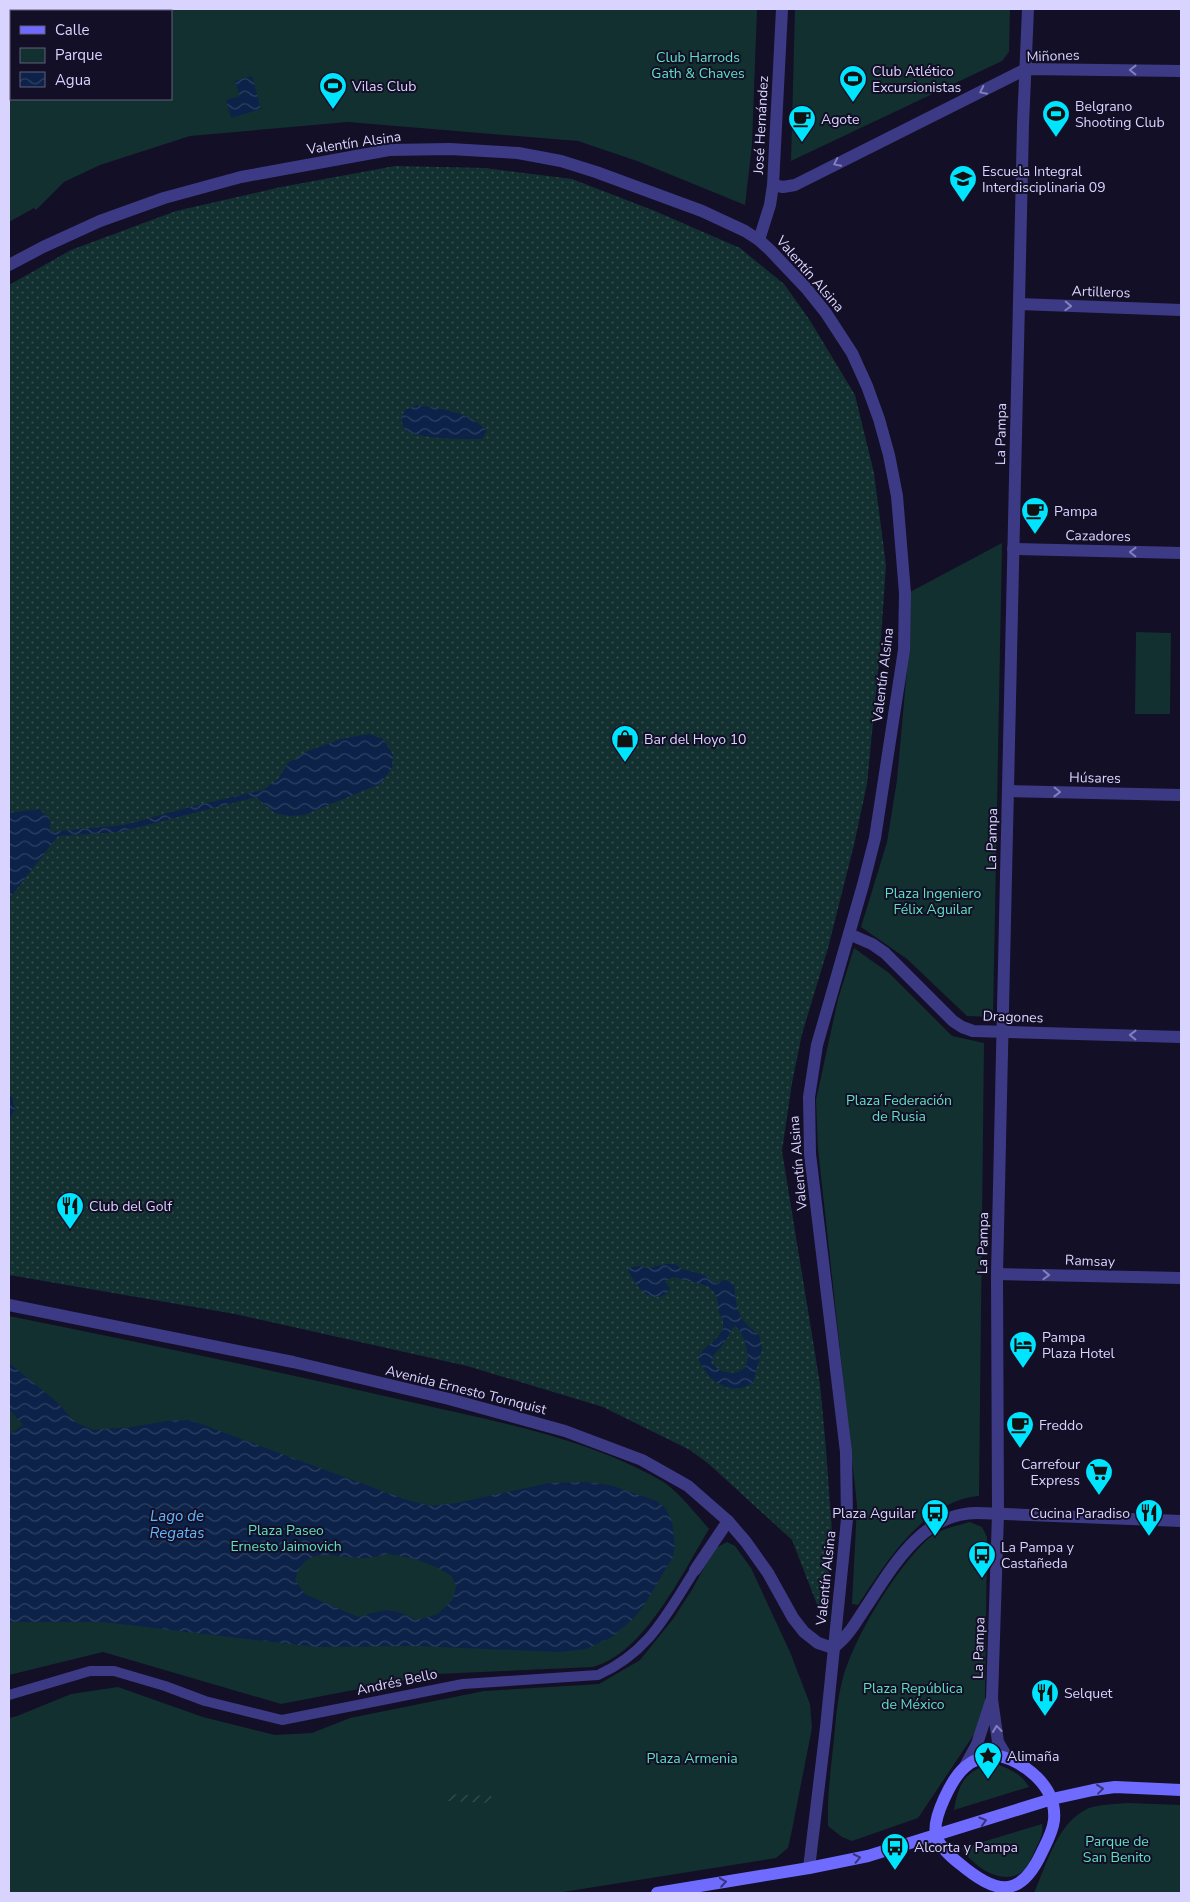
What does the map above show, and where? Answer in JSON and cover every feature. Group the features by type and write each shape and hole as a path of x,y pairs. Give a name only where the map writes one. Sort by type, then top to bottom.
{"main road":[{"path":"986,1756 1007,1757 1018,1762 1035,1775 1048,1789 1052,1800 1054,1821 1050,1836 1033,1871 1026,1879 1006,1887 986,1884 946,1852 936,1836 938,1815 952,1785 964,1768 975,1760 986,1756"},
{"path":"657,1893 809,1868 871,1855 1052,1800 1093,1790 1115,1788 1181,1790"}],"street":[{"name":"José Hernández","path":"759,240 774,185 782,9"},
{"name":"La Pampa","path":"1007,1757 998,1742 992,1699 998,1514 997,1274 1023,125 1028,9"},
{"name":"Miñones","path":"774,185 783,187 795,185 1026,69 1181,71"},
{"name":"Valentín Alsina","path":"9,265 100,221 164,198 241,177 389,150 450,149 508,152 561,161 651,191 702,211 745,231 759,240 795,277 826,313 852,353 879,419 889,455 897,496 905,593 904,650 875,838 817,1045 809,1097 810,1154 846,1452 844,1554 833,1648 826,1734 809,1868"},
{"name":"Artilleros","path":"1019,304 1181,310"},
{"name":"Cazadores","path":"1014,549 1181,553"},
{"name":"Húsares","path":"1008,791 1181,795"},
{"name":"Dragones","path":"849,934 872,944 885,953 944,1013 962,1027 973,1031 1181,1037"},
{"name":"Ramsay","path":"997,1274 1181,1278"},
{"name":"Avenida Ernesto Tornquist","path":"9,1305 293,1362 449,1399 565,1431 642,1460 688,1486 728,1521 768,1572 793,1618 804,1632 818,1643 833,1648"},
{"path":"833,1648 850,1631 885,1577 905,1551 928,1530 951,1516 963,1513 1181,1521"},
{"name":"Andrés Bello","path":"9,1695 90,1671 114,1671 165,1686 205,1701 282,1720 464,1684 598,1675 618,1666 649,1638 728,1521"},
{"name":"La Pampa","path":"964,1768 977,1744 992,1699"}],"green space":[{"name":"Vilas Club","path":"11,9 757,9 752,145 745,205 637,161 578,141 348,122 190,136 100,165 64,182 36,210 34,208 9,222 9,11 10,10"},
{"name":"Club Atlético Excursionistas","path":"795,9 1010,9 1009,52 1002,61 791,161"},
{"path":"395,166 485,168 572,179 655,211 740,248 784,284 809,319 855,395 874,473 886,565 880,652 867,784 828,948 802,1034 792,1083 782,1151 820,1384 832,1532 826,1608 818,1607 792,1540 710,1465 690,1450 603,1407 467,1366 235,1314 9,1275 9,285 71,250 176,211 281,187"},
{"name":"Plaza Ingeniero Félix Aguilar","path":"1002,543 993,1017 967,1016 907,959 861,927 887,842 897,780 908,658 910,592"},
{"path":"1136,632 1171,633 1170,714 1135,714"},
{"name":"Plaza Federación de Rusia","path":"854,948 889,973 952,1036 984,1043 979,1496 959,1500 941,1509 924,1521 894,1554 858,1605 852,1604 857,1505 818,1149 816,1100 838,999"},
{"name":"Plaza Paseo Ernesto Jaimovich","path":"9,1316 210,1358 540,1432 602,1453 662,1481 681,1497 709,1529 674,1588 645,1629 629,1646 612,1659 593,1667 437,1674 281,1704 103,1652 9,1675"},
{"name":"Plaza República de México","path":"970,1522 982,1527 987,1537 985,1702 977,1730 918,1818 852,1841 842,1837 828,1826 828,1804 837,1710 840,1689 847,1665 865,1626 902,1568 928,1539 948,1528"},
{"name":"Plaza Armenia","path":"727,1542 735,1546 751,1568 790,1652 810,1704 812,1728 791,1835 788,1848 776,1858 557,1893 9,1893 9,1718 71,1694 118,1687 203,1717 275,1735 312,1733 350,1718 484,1691 599,1684 640,1660 673,1619 693,1588 714,1549"},
{"path":"995,1763 1018,1775 1029,1787 954,1810 958,1791 966,1778 977,1769"},
{"path":"448,1794 491,1796 493,1798 490,1803 448,1801 445,1799"},
{"name":"Parque de San Benito","path":"1128,1803 1181,1805 1181,1893 1034,1893 1054,1845 1061,1833 1078,1814 1089,1808"},
{"path":"1042,1824 1041,1837 1029,1864 1014,1876 1002,1877 989,1872 968,1857 962,1848"}],"water":[{"path":"252,76 261,109 231,118 226,100 240,96 235,81"},
{"path":"418,405 464,415 487,431 482,439 442,438 412,433 404,429 401,418 405,410"},
{"path":"369,734 383,739 393,755 392,768 380,784 304,815 289,816 275,813 256,797 120,832 58,836 9,899 9,813 39,809 50,819 50,832 124,825 263,790 278,779 288,763 308,751 341,739"},
{"path":"9,1095 12,1097 15,1110 9,1119"},
{"path":"675,1264 682,1269 704,1275 716,1284 726,1279 734,1285 739,1314 746,1324 759,1335 762,1348 753,1383 736,1389 720,1384 707,1373 698,1358 723,1329 723,1320 719,1313 718,1301 714,1292 708,1286 673,1277 665,1281 670,1289 664,1295 658,1297 651,1296 645,1293 635,1282 628,1268 640,1266 649,1268","holes":["735,1326 745,1342 747,1353 746,1366 740,1371 724,1372 711,1363 733,1328"]},
{"name":"Lago de Regatas","path":"9,1363 57,1402 75,1422 93,1430 190,1420 404,1499 430,1506 456,1503 549,1483 585,1482 610,1485 657,1501 666,1509 672,1521 675,1545 673,1557 643,1607 631,1621 612,1637 586,1649 560,1652 415,1646 316,1647 103,1622 9,1622 9,1435 23,1425 9,1409","holes":["388,1554 429,1564 452,1576 456,1587 452,1600 438,1614 416,1620 387,1610 358,1617 305,1594 295,1580 300,1568 306,1561 314,1557 333,1555 371,1558"]}],"place":[{"name":"Club Atlético Excursionistas","path":"853,103"},
{"name":"Vilas Club","path":"333,110"},
{"name":"Belgrano Shooting Club","path":"1056,138"},
{"name":"Agote","path":"802,143"},
{"name":"Escuela Integral Interdisciplinaria 09","path":"963,203"},
{"name":"Pampa","path":"1035,535"},
{"name":"Bar del Hoyo 10","path":"625,763"},
{"name":"Club del Golf","path":"70,1230"},
{"name":"Pampa Plaza Hotel","path":"1023,1369"},
{"name":"Freddo","path":"1020,1449"},
{"name":"Carrefour Express","path":"1099,1496"},
{"name":"Plaza Aguilar","path":"935,1537"},
{"name":"Cucina Paradiso","path":"1149,1537"},
{"name":"La Pampa y Castañeda","path":"982,1579"},
{"name":"Selquet","path":"1045,1717"},
{"name":"Alimaña","path":"988,1780"},
{"name":"Alcorta y Pampa","path":"895,1871"}],"park label":[{"name":"Club Harrods Gath & Chaves","path":"698,66"}]}
